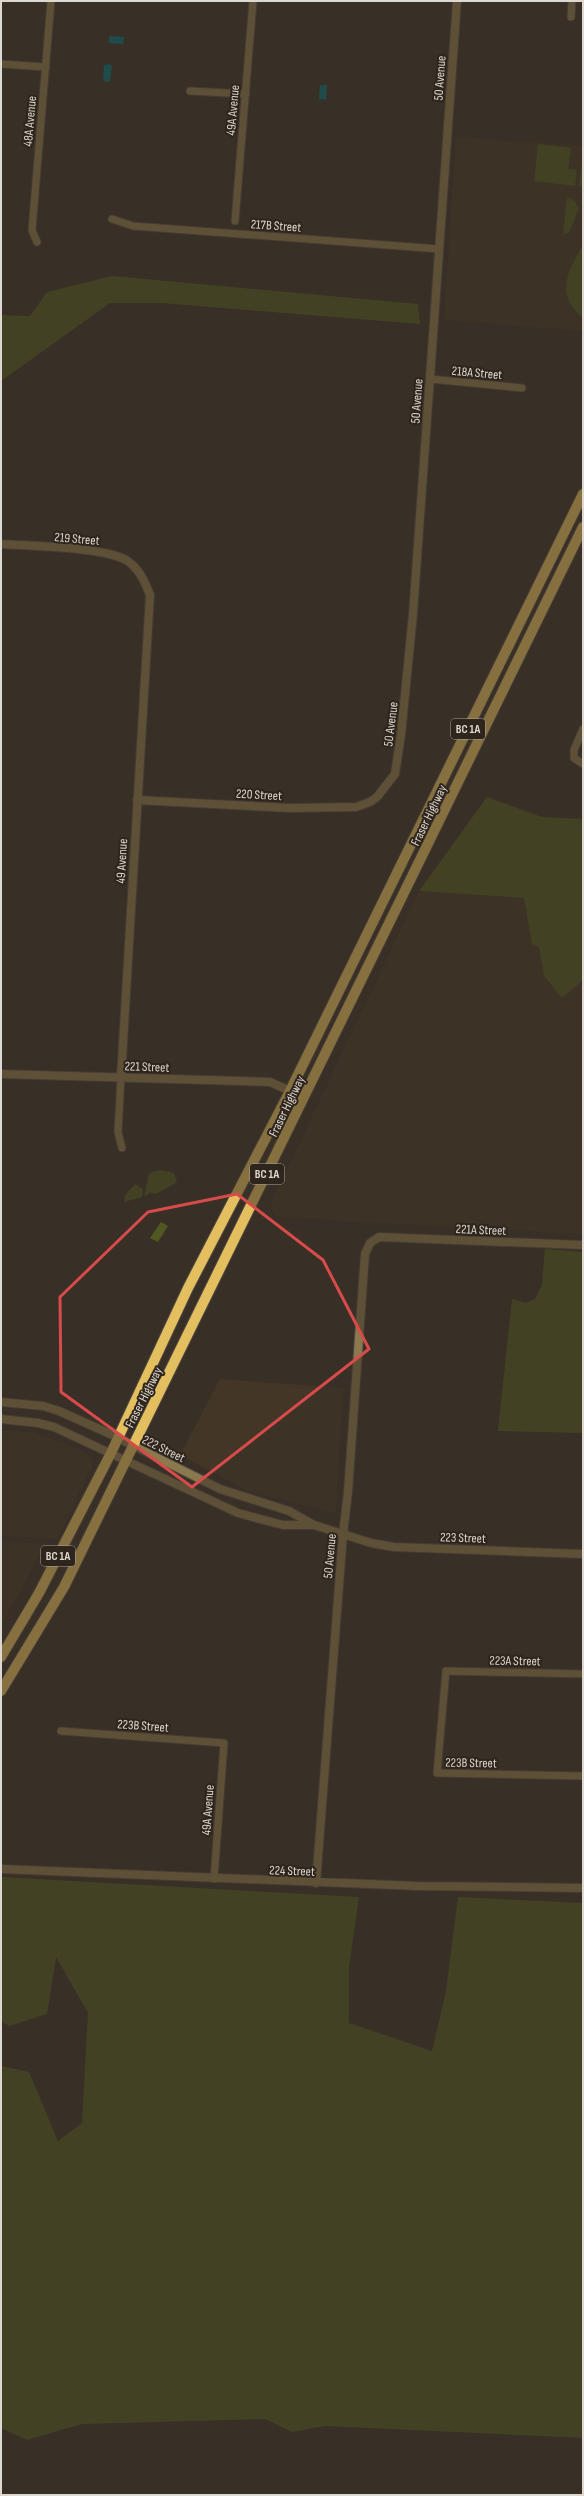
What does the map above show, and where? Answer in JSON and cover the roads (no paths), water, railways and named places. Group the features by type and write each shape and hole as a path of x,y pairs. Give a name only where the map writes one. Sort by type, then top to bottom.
{"main road":[{"name":"Fraser Highway","path":"1,1657 39,1593 111,1453 188,1288 290,1092 583,494"},
{"name":"Fraser Highway","path":"1,1691 63,1588 583,527"}],"street":[{"name":"48A Avenue","path":"37,242 32,230 50,1"},
{"name":"49A Avenue","path":"236,221 253,1"},
{"name":"50 Avenue","path":"377,797 395,774 401,735 413,614 457,1"},
{"path":"571,17 572,1"},
{"path":"1,64 46,67"},
{"path":"190,91 246,94"},
{"name":"217B Street","path":"112,219 133,226 439,248"},
{"name":"218A Street","path":"430,379 522,388"},
{"name":"219 Street","path":"1,544 106,552 127,560 143,577"},
{"name":"49 Avenue","path":"122,1148 118,1132 150,595 143,577"},
{"path":"583,729 574,750 574,758 583,764"},
{"name":"220 Street","path":"137,800 289,808 356,807 370,802 377,797"},
{"name":"221 Street","path":"1,1074 270,1082 290,1092"},
{"name":"50 Avenue","path":"316,1883 343,1534 348,1492 365,1254 370,1243 379,1237"},
{"name":"221A Street","path":"379,1237 583,1245"},
{"name":"222 Street","path":"1,1402 43,1406 118,1438 220,1489 289,1511 314,1525 343,1534"},
{"name":"222 Street","path":"1,1419 38,1423 54,1427 238,1513 284,1525 314,1525"},
{"name":"223 Street","path":"343,1534 371,1543 394,1547 583,1554"},
{"name":"223A Street","path":"446,1671 583,1674"},
{"name":"223B Street","path":"446,1671 437,1773 583,1776"},
{"name":"223B Street","path":"61,1731 224,1743"},
{"name":"49A Avenue","path":"214,1879 224,1743"},
{"name":"224 Street","path":"1,1869 316,1883 583,1888"}],"water":[{"path":"109,36 124,37 123,44 109,43"},
{"path":"109,64 112,66 110,81 106,82 103,80 104,65"},
{"path":"320,85 327,85 326,100 319,99"}]}
